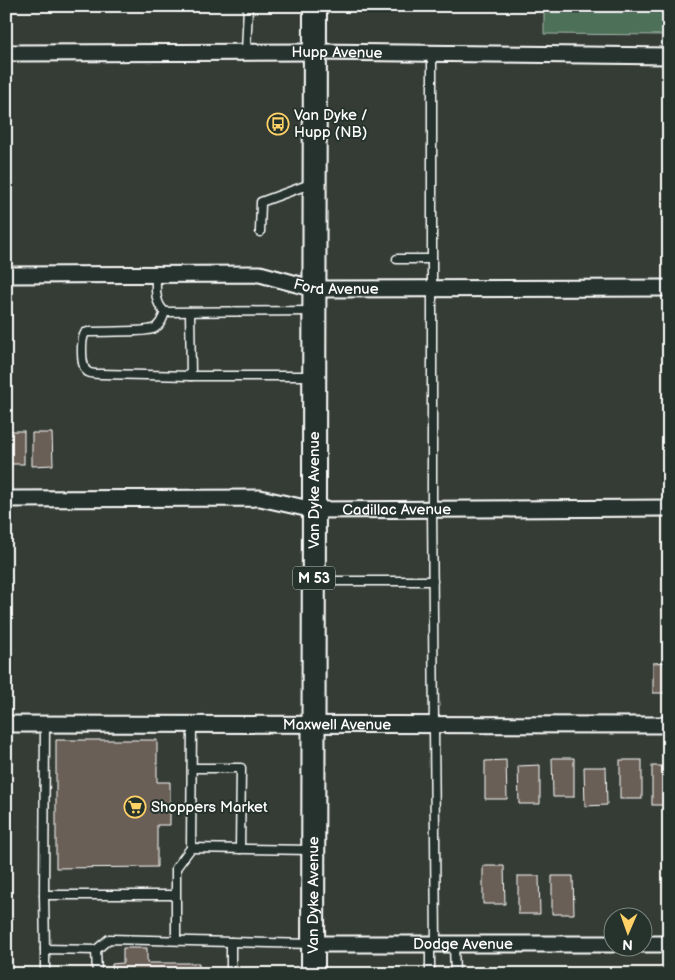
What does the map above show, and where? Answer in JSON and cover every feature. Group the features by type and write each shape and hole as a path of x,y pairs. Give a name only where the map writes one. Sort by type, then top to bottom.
{"main road":[{"name":"Van Dyke Avenue","path":"313,974 315,6"}],"street":[{"name":"Hupp Avenue","path":"6,53 315,52 669,56"},
{"name":"Ford Avenue","path":"6,274 260,274 315,289 669,288"},
{"name":"Cadillac Avenue","path":"6,499 260,498 314,510 669,508"},
{"name":"Maxwell Avenue","path":"6,724 669,725"},
{"name":"Dodge Avenue","path":"314,944 602,944"},
{"path":"652,944 669,944"}],"lane":[{"path":"246,53 248,6"},
{"path":"430,974 433,944 434,724 432,54"},
{"path":"260,232 261,202 314,182"},
{"path":"397,259 432,259"},
{"path":"156,274 157,301 160,308 165,312 315,311"},
{"path":"165,312 158,326 148,331 85,333 82,339 84,368 87,372 100,374 314,376"},
{"path":"190,312 191,376"},
{"path":"314,581 433,581"},
{"path":"45,974 46,724"},
{"path":"176,940 176,868 190,848 192,724"},
{"path":"192,768 241,768 240,849"},
{"path":"190,848 314,850"},
{"path":"44,895 175,895"},
{"path":"45,949 96,950 108,939 314,944"},
{"path":"231,942 231,974"},
{"path":"454,944 455,974"},
{"path":"96,950 96,974"}],"green space":[{"path":"544,6 669,6 669,35 544,34"}],"building":[{"path":"6,431 24,431 24,464 6,464"},
{"path":"32,433 52,433 53,465 32,466"},
{"path":"669,662 669,693 653,693 653,663"},
{"path":"56,740 157,740 157,782 170,782 170,825 157,825 157,867 56,868"},
{"path":"552,758 574,758 574,797 553,797"},
{"path":"506,760 507,799 485,799 485,761"},
{"path":"620,760 642,760 642,799 620,799"},
{"path":"540,765 540,804 519,804 518,766"},
{"path":"652,766 669,766 669,805 652,805"},
{"path":"584,767 606,767 607,805 585,806"},
{"path":"483,866 504,866 505,904 483,904"},
{"path":"518,876 539,876 540,914 518,914"},
{"path":"552,876 573,876 574,914 552,914"},
{"path":"123,948 147,948 147,963 199,963 199,974 112,974 112,964 123,963"}],"place":[{"name":"Van Dyke / Hupp (NB)","path":"278,124"},
{"name":"Shoppers Market","path":"135,807"}]}
